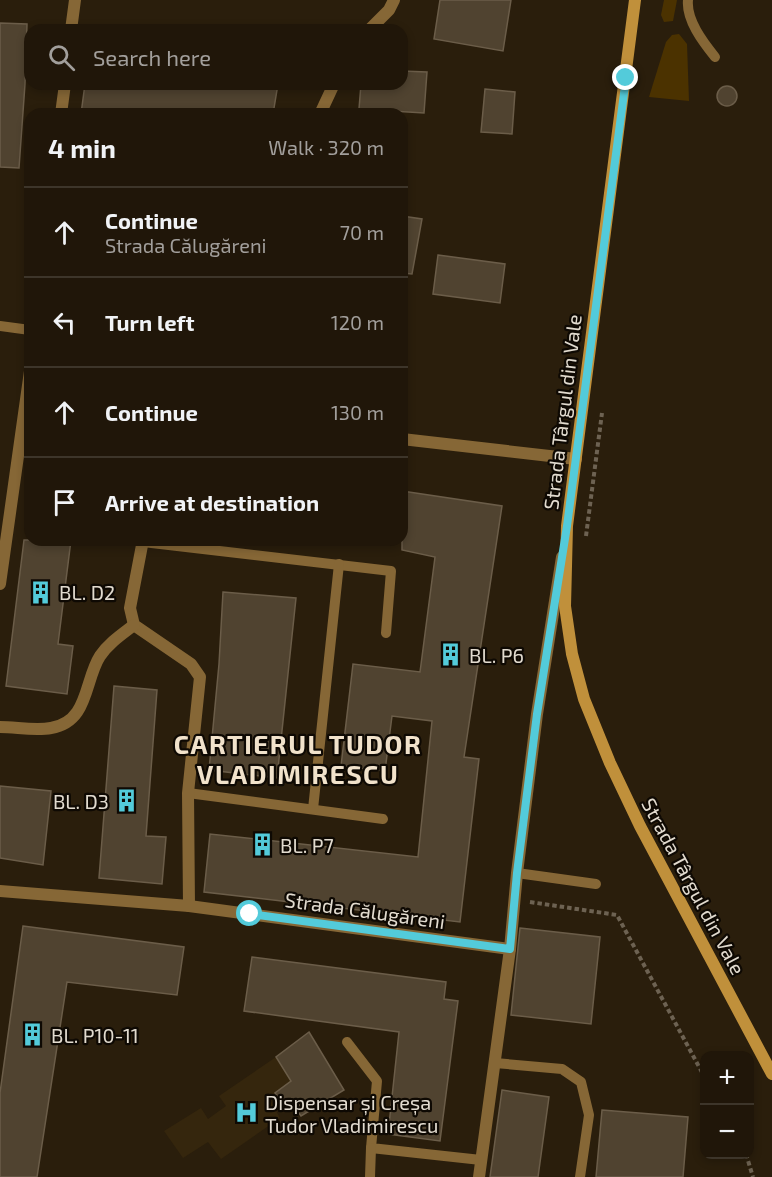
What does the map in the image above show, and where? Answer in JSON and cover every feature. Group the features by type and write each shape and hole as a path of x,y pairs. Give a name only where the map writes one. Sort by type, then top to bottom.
{"street":[{"path":"72,24 75,0"},
{"path":"375,24 389,10 394,0"},
{"name":"Strada Târgul din Vale","path":"635,0 567,526 565,606 572,654 584,699 610,763 640,826 772,1074"},
{"path":"62,108 64,90"},
{"path":"323,108 331,90"},
{"path":"0,584 24,423"},
{"path":"408,440 576,459"},
{"path":"479,1177 510,949 537,714 567,526"},
{"path":"142,546 130,608 134,625 191,664 200,677 188,793 189,906"},
{"path":"0,727 51,728 72,718 80,709 99,659 110,643 134,625"},
{"name":"Strada Călugăreni","path":"0,891 189,906 510,949"}],"lane":[{"path":"688,0 687,7 700,38 715,57"},
{"path":"0,326 24,329"},
{"path":"186,546 392,572 386,633"},
{"path":"313,809 339,564"},
{"path":"188,793 383,819"},
{"path":"517,873 596,884"},
{"path":"347,1042 377,1081 370,1177"},
{"path":"495,1063 562,1069 582,1082 589,1115 580,1177"},
{"path":"371,1148 481,1160"}],"path":[{"path":"586,544 602,410"},
{"path":"514,900 617,915 700,1067"},
{"path":"747,1159 753,1177"}],"shaded area":[{"path":"664,0 677,0 673,21 664,22 661,15"},
{"path":"679,34 687,44 689,101 649,97 666,42 672,35"},
{"name":"Dispensar și Creșa Tudor Vladimirescu","path":"276,1057 291,1081 269,1098 280,1118 221,1159 208,1142 183,1158 164,1131 201,1108 208,1119 226,1106 219,1096"}],"building":[{"path":"440,0 511,0 503,51 434,39"},
{"path":"0,23 27,24 24,24 25,90 19,168 0,167"},
{"path":"408,71 427,72 424,113 408,112 408,108 359,108 361,90 408,90"},
{"path":"723,86 731,86 737,92 737,100 731,106 723,106 717,100 717,92"},
{"path":"485,89 515,92 512,134 481,132"},
{"path":"84,90 277,90 274,108 82,108"},
{"path":"408,217 422,219 412,274 408,274"},
{"path":"438,255 505,264 500,303 433,294"},
{"path":"408,492 502,506 464,757 479,759 460,922 204,892 210,834 418,857 432,721 392,716 385,771 341,766 353,664 420,672 435,557 402,550 402,546 408,546"},
{"name":"BL. D2","path":"24,540 24,546 70,546 58,644 73,646 67,694 6,686"},
{"path":"223,592 296,598 277,778 209,770"},
{"name":"BL. D3","path":"114,686 157,690 146,836 166,837 162,884 99,878"},
{"path":"0,786 51,791 43,865 0,858"},
{"name":"BL. P10-11","path":"23,926 184,947 177,995 67,982 37,1177 0,1177 0,1093"},
{"path":"520,928 600,937 591,1024 511,1015"},
{"path":"252,957 446,982 444,999 458,1001 440,1141 388,1134 399,1032 244,1011"},
{"path":"309,1032 344,1090 301,1116 294,1106 287,1111 275,1093 291,1081 276,1057"},
{"path":"502,1090 549,1097 538,1177 490,1177"},
{"path":"602,1110 688,1117 683,1177 596,1177"}],"place":[{"name":"BL. D2","path":"41,592"},
{"name":"BL. P6","path":"451,655"},
{"name":"BL. D3","path":"127,801"},
{"name":"BL. P7","path":"262,845"},
{"name":"BL. P10-11","path":"33,1035"},
{"name":"Dispensar și Creșa Tudor Vladimirescu","path":"247,1113"}],"district":[{"name":"CARTIERUL TUDOR VLADIMIRESCU","path":"298,758"}],"route":[{"path":"250,914 510,949 537,714 567,526 626,78"}]}
